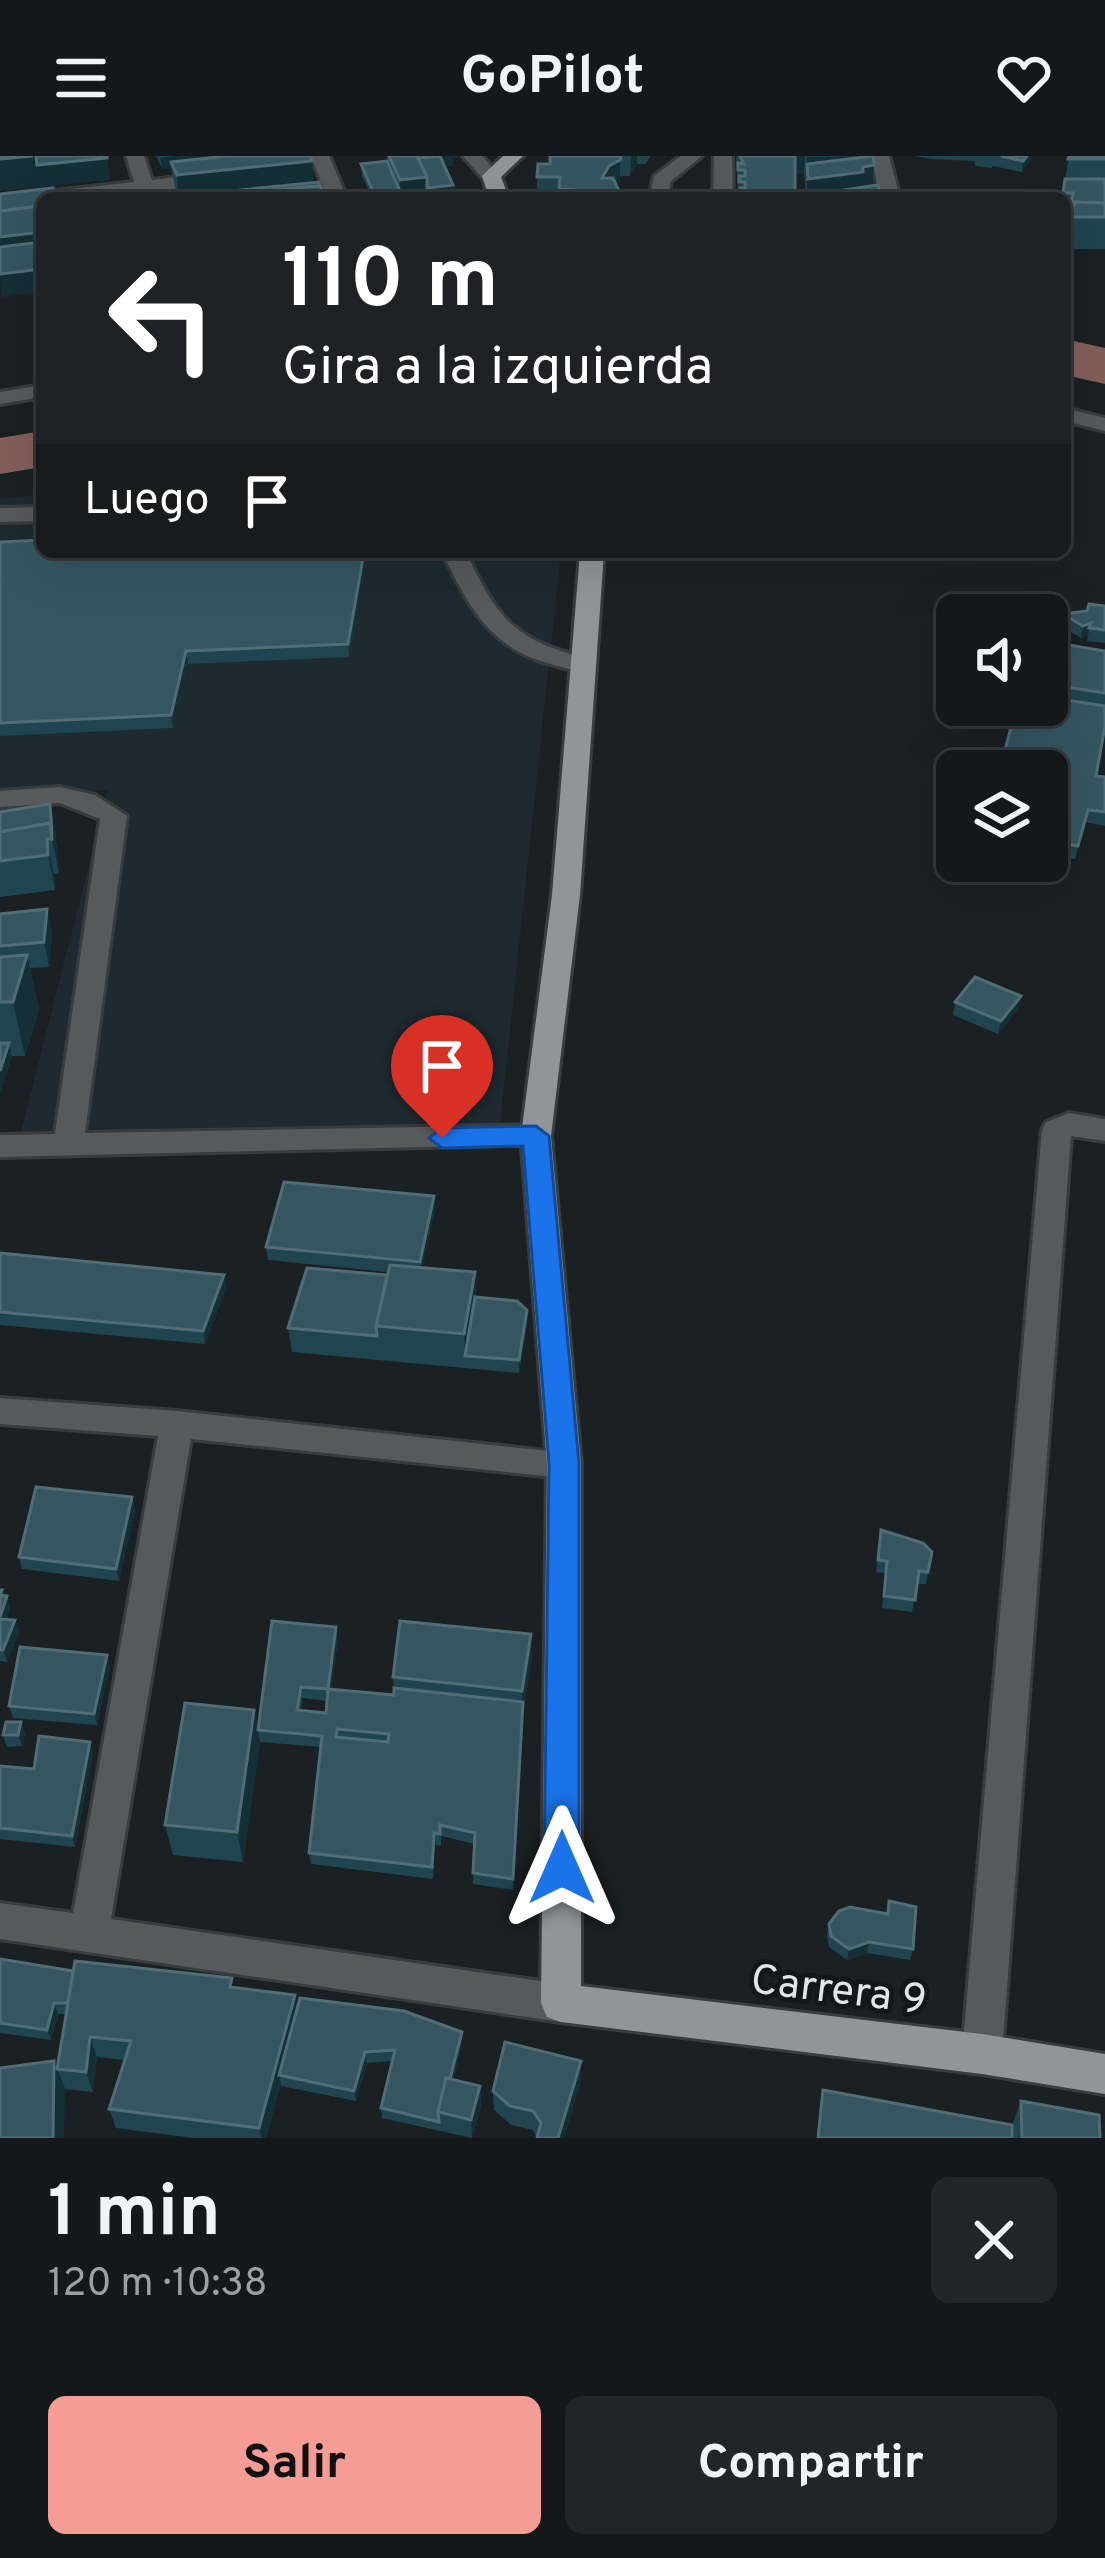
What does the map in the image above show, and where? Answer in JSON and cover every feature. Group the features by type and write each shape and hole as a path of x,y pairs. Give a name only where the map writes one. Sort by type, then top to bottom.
{"main road":[{"path":"497,192 490,176 514,156"},
{"path":"561,2003 564,1464 536,1136 566,895 591,558"},
{"name":"Carrera 9","path":"561,2003 982,2054 1105,2074"}],"street":[{"path":"135,156 146,192 234,177"},
{"path":"472,156 490,176"},
{"path":"660,192 661,180 693,156"},
{"path":"723,156 723,192"},
{"path":"880,156 889,192"},
{"path":"302,170 322,162 334,192"},
{"path":"0,202 36,200"},
{"path":"0,398 36,393"},
{"path":"1071,416 1105,425"},
{"path":"0,515 36,514"},
{"path":"457,558 488,622 530,654 580,664"},
{"path":"0,799 46,793 86,797 115,816 68,1145"},
{"path":"982,2054 1057,1130 1069,1124 1105,1130"},
{"path":"0,1146 536,1136"},
{"path":"0,1411 177,1424 564,1464"},
{"path":"88,1934 177,1424"},
{"path":"0,1921 561,2003"}],"shaded area":[{"path":"36,495 36,558 560,558 498,1143 16,1151 108,790 0,799 0,499"}],"building":[{"path":"36,156 107,156 107,158 37,165"},
{"path":"310,156 312,161 177,175 171,162"},
{"path":"389,156 417,156 427,177 400,180"},
{"path":"440,156 453,185 427,188 418,158"},
{"path":"550,156 621,156 602,178 613,178 619,191 629,192 559,189 560,177 537,177 538,164 550,164"},
{"path":"740,156 795,156 795,192 742,192 745,182 739,182 739,176 745,176 745,170 738,170 738,163 744,164"},
{"path":"873,156 874,165 863,167 863,172 808,179 807,164"},
{"path":"1105,156 1105,159 1068,159"},
{"path":"387,161 400,191 373,192 361,164"},
{"path":"1065,179 1105,179 1105,203 1074,202 1071,209 1073,193 1063,192"},
{"path":"319,182 320,186 252,192 220,192"},
{"path":"878,185 879,192 830,192"},
{"path":"320,186 324,192 252,192"},
{"path":"53,188 54,192 36,192 32,207 0,211 0,194"},
{"path":"1074,202 1105,203 1105,217 1071,217"},
{"path":"36,207 36,233 0,237 0,211"},
{"path":"36,243 36,270 0,274 0,247"},
{"path":"36,540 36,558 363,558 348,644 186,651 171,715 0,723 0,542"},
{"path":"1089,604 1105,606 1105,630 1068,617 1087,611"},
{"path":"1068,645 1105,651 1105,693 1068,687"},
{"path":"1068,700 1105,706 1096,776 1105,777 1105,812 1088,810 1078,846 1068,844 1068,750 1005,750 1011,726 1068,726"},
{"path":"50,804 52,834 50,823 0,832 0,812"},
{"path":"50,823 48,855 0,861 0,832"},
{"path":"47,909 44,942 0,946 0,914"},
{"path":"27,955 13,1002 0,1002 0,957"},
{"path":"975,977 1021,996 1001,1021 955,1002"},
{"path":"0,1043 9,1043 0,1071"},
{"path":"284,1182 434,1196 420,1262 266,1247"},
{"path":"0,1253 224,1275 203,1331 0,1312"},
{"path":"390,1265 475,1272 464,1334 376,1326"},
{"path":"307,1268 387,1275 377,1336 288,1328"},
{"path":"475,1297 517,1301 527,1310 519,1360 465,1356"},
{"path":"36,1487 132,1497 116,1569 19,1557"},
{"path":"881,1530 923,1543 932,1552 928,1572 919,1571 915,1600 884,1596 887,1561 878,1560"},
{"path":"0,1619 15,1620 3,1650 0,1650"},
{"path":"272,1621 336,1627 328,1689 394,1695 394,1688 523,1702 513,1879 473,1873 475,1833 440,1825 440,1834 434,1833 432,1867 309,1853 322,1736 258,1730","holes":["301,1687 328,1689 326,1713 297,1710","337,1729 389,1734 388,1742 336,1737"]},
{"path":"400,1621 531,1634 522,1691 393,1677"},
{"path":"20,1647 107,1655 94,1714 9,1706"},
{"path":"185,1703 254,1710 237,1832 165,1825"},
{"path":"6,1722 21,1722 18,1735 3,1735"},
{"path":"39,1736 90,1742 72,1836 0,1828 0,1766 34,1769"},
{"path":"889,1901 916,1907 913,1949 869,1942 849,1949 831,1936 829,1924 839,1911 850,1907 888,1914"},
{"path":"0,1959 73,1971 68,2003 54,2003 47,2030 0,2023"},
{"path":"75,1961 232,1978 230,1987 295,1995 259,2128 109,2109 131,2041 90,2037 86,2072 57,2069"},
{"path":"300,1998 404,2011 462,2032 450,2079 446,2078 439,2122 381,2108 395,2050 365,2052 354,2091 279,2075"},
{"path":"505,2042 581,2061 558,2138 537,2138 541,2123 533,2111 510,2106 493,2091"},
{"path":"54,2061 53,2138 0,2138 0,2068"},
{"path":"446,2078 480,2086 471,2120 438,2112"},
{"path":"823,2090 1012,2125 1012,2138 818,2138"},
{"path":"1021,2101 1099,2115 1100,2138 1022,2138"}],"waterway":[{"path":"1071,358 1105,366"},
{"path":"0,456 36,450"}],"route":[{"path":"442,1138 536,1136 564,1464 562,1868"}]}
